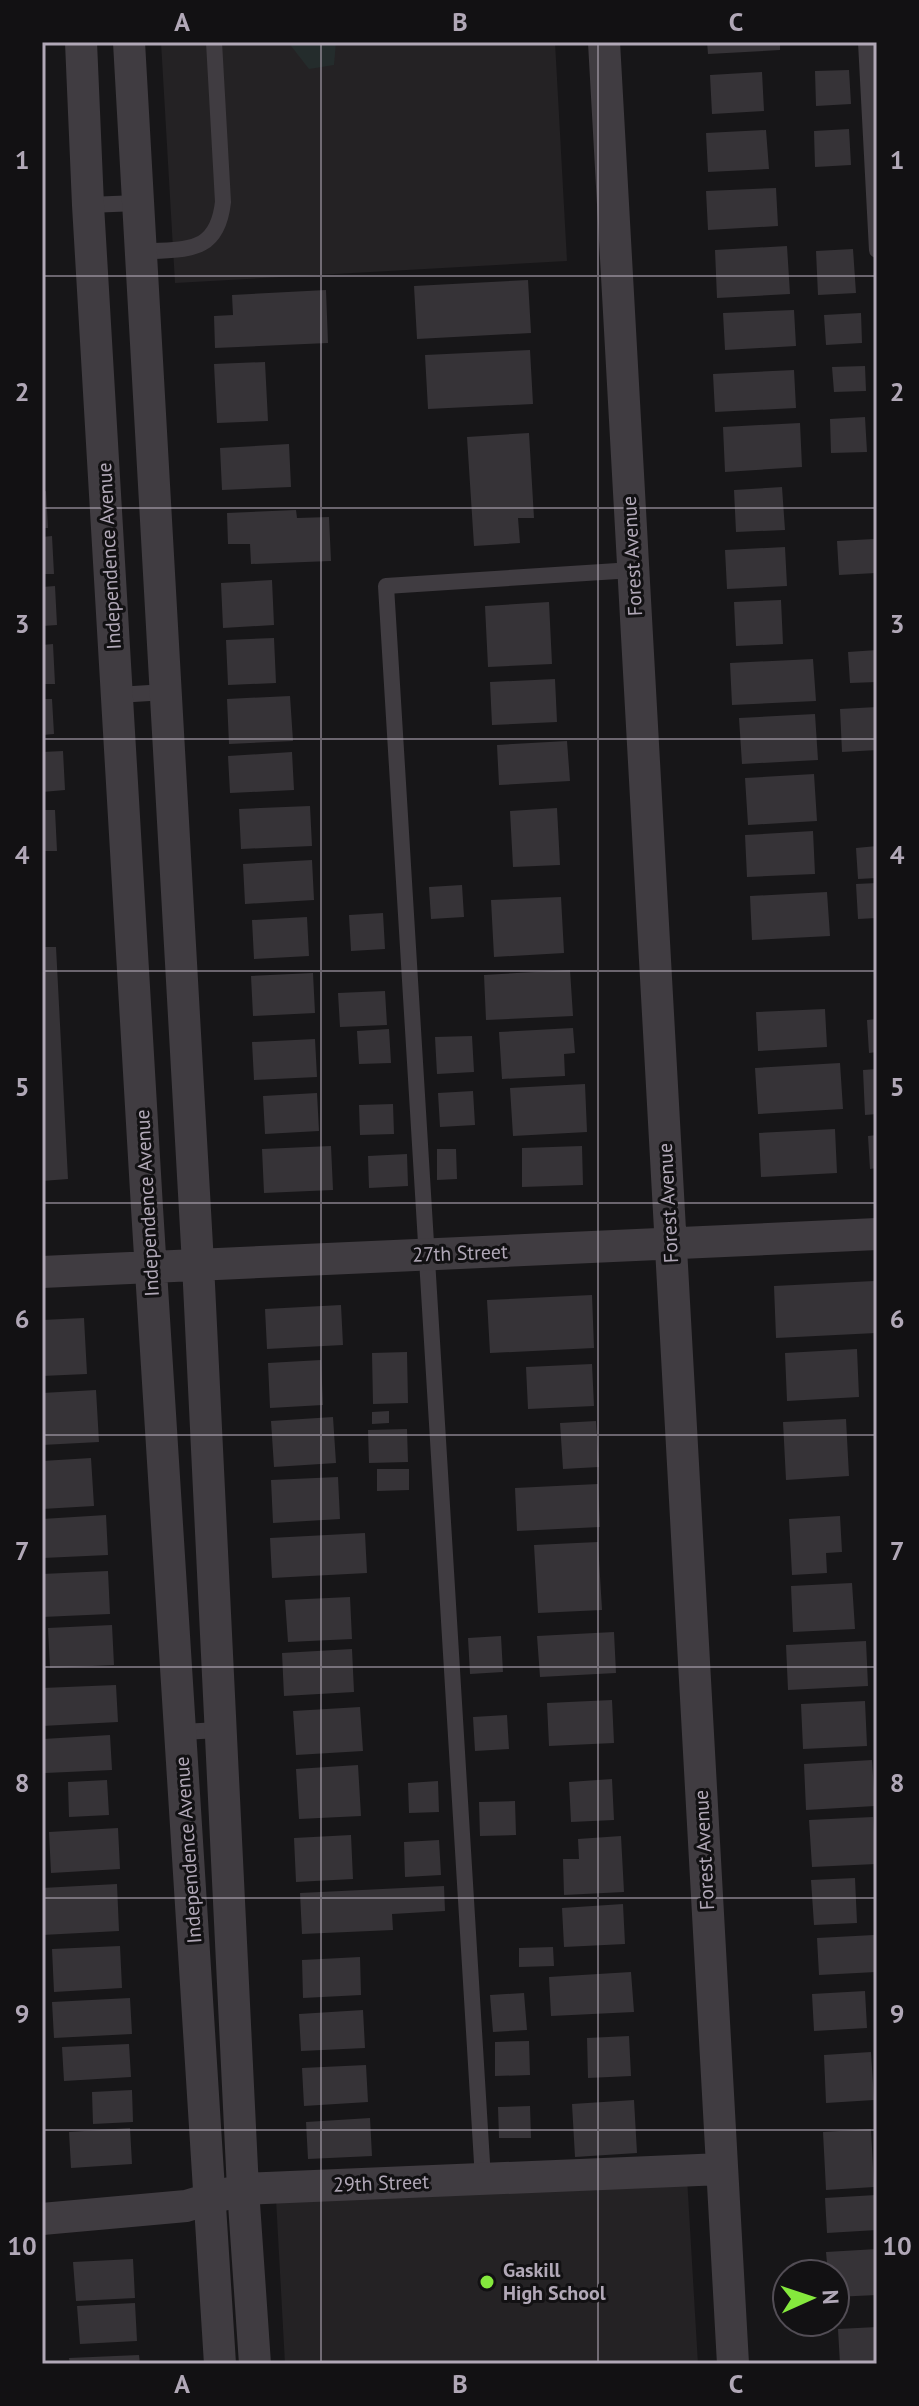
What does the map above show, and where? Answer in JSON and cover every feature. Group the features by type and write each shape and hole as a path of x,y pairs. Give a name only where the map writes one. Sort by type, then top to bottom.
{"street":[{"name":"Independence Avenue","path":"81,42 151,1267 220,2364"},
{"name":"Independence Avenue","path":"129,42 198,1264 243,2189 255,2364"},
{"name":"Forest Avenue","path":"604,42 733,2364"},
{"name":"27th Street","path":"42,1272 877,1234"},
{"name":"29th Street","path":"42,2219 186,2206 243,2189 722,2169"}],"lane":[{"path":"141,252 198,247 214,234 222,216 214,42"},
{"path":"866,42 877,250"},
{"path":"88,205 138,203"},
{"path":"483,2179 386,586 633,570"},
{"path":"117,695 166,692"},
{"path":"180,1732 221,1730"}],"shaded area":[{"path":"161,42 555,42 567,261 175,283"},
{"path":"288,42 336,42 334,65 309,69"},
{"name":"Gaskill High School","path":"687,2177 698,2364 285,2364 276,2199"}],"building":[{"path":"707,42 780,42 780,50 708,54"},
{"path":"849,70 851,104 816,106 815,71"},
{"path":"762,72 764,111 712,114 710,75"},
{"path":"849,129 851,165 815,167 814,131"},
{"path":"766,130 769,169 708,172 706,133"},
{"path":"776,188 778,226 708,230 706,191"},
{"path":"787,246 790,294 717,298 715,250"},
{"path":"853,249 856,293 818,295 816,251"},
{"path":"528,280 531,333 417,339 414,286"},
{"path":"326,290 328,343 215,348 214,316 233,315 232,295"},
{"path":"794,310 796,346 725,350 723,313"},
{"path":"861,313 862,343 826,345 824,315"},
{"path":"530,350 533,404 428,409 425,355"},
{"path":"265,362 268,421 217,423 214,364"},
{"path":"865,366 866,391 834,392 832,367"},
{"path":"794,370 796,408 715,412 713,374"},
{"path":"865,417 867,452 831,453 830,419"},
{"path":"800,423 802,467 725,472 723,427"},
{"path":"529,433 534,518 518,518 520,543 474,546 467,437"},
{"path":"289,444 291,487 222,490 220,448"},
{"path":"782,487 785,530 736,532 734,490"},
{"path":"46,491 48,528 42,528 42,492"},
{"path":"296,510 297,518 329,517 331,561 251,564 250,544 228,544 227,513"},
{"path":"52,536 54,574 42,574 42,537"},
{"path":"874,539 876,573 839,575 837,541"},
{"path":"785,547 787,586 727,589 725,550"},
{"path":"272,580 274,625 223,628 221,583"},
{"path":"55,586 57,625 42,626 42,587"},
{"path":"781,600 783,644 736,646 734,602"},
{"path":"549,602 552,664 488,667 485,606"},
{"path":"274,638 276,683 228,685 226,640"},
{"path":"53,644 55,684 42,684 42,645"},
{"path":"877,650 877,682 850,683 848,652"},
{"path":"813,659 816,701 732,705 730,663"},
{"path":"555,679 557,722 492,725 490,682"},
{"path":"290,696 293,741 229,744 227,699"},
{"path":"42,699 52,699 54,734 42,735"},
{"path":"877,707 877,750 842,752 840,709"},
{"path":"815,714 818,760 742,764 739,718"},
{"path":"567,741 570,781 499,785 497,745"},
{"path":"63,751 65,790 42,792 42,752"},
{"path":"292,752 294,790 230,793 228,756"},
{"path":"814,774 817,821 748,825 745,778"},
{"path":"310,806 312,846 241,849 239,809"},
{"path":"557,808 560,865 513,867 510,811"},
{"path":"42,810 55,810 57,851 42,851"},
{"path":"813,831 815,874 747,877 745,835"},
{"path":"877,846 877,878 858,879 856,848"},
{"path":"312,860 314,900 245,904 243,864"},
{"path":"877,883 877,918 858,919 856,884"},
{"path":"462,885 464,917 431,919 429,887"},
{"path":"827,892 830,936 752,940 750,896"},
{"path":"561,897 564,953 494,957 491,900"},
{"path":"383,913 385,949 351,951 349,915"},
{"path":"307,917 309,956 254,959 252,920"},
{"path":"42,947 56,947 68,1179 42,1181"},
{"path":"570,970 573,1016 486,1020 484,975"},
{"path":"313,973 315,1013 253,1016 251,976"},
{"path":"385,991 387,1025 340,1027 338,993"},
{"path":"825,1009 827,1047 758,1051 756,1012"},
{"path":"877,1019 877,1052 869,1053 867,1020"},
{"path":"573,1028 575,1053 564,1054 565,1076 502,1079 499,1032"},
{"path":"389,1029 391,1063 359,1064 357,1031"},
{"path":"472,1036 474,1072 437,1074 435,1037"},
{"path":"315,1039 317,1077 254,1080 252,1042"},
{"path":"840,1063 843,1109 758,1114 755,1068"},
{"path":"877,1069 877,1114 865,1115 863,1070"},
{"path":"585,1084 587,1132 513,1136 510,1088"},
{"path":"473,1091 475,1125 440,1127 438,1093"},
{"path":"317,1093 319,1131 265,1134 263,1096"},
{"path":"393,1104 394,1134 360,1135 359,1105"},
{"path":"835,1129 837,1173 761,1177 759,1133"},
{"path":"877,1135 877,1168 870,1169 868,1136"},
{"path":"331,1146 333,1190 264,1193 262,1149"},
{"path":"582,1146 583,1185 522,1187 522,1148"},
{"path":"437,1149 456,1149 457,1179 437,1180"},
{"path":"407,1154 408,1186 369,1188 368,1156"},
{"path":"874,1281 876,1333 776,1338 774,1286"},
{"path":"592,1295 594,1348 490,1353 487,1300"},
{"path":"341,1305 343,1345 267,1349 265,1309"},
{"path":"84,1318 87,1374 42,1376 42,1320"},
{"path":"857,1349 859,1397 787,1401 785,1353"},
{"path":"407,1352 408,1403 373,1404 372,1353"},
{"path":"321,1360 323,1405 270,1408 268,1363"},
{"path":"592,1364 594,1406 528,1409 526,1367"},
{"path":"96,1390 99,1442 42,1445 42,1393"},
{"path":"389,1411 389,1423 372,1424 372,1412"},
{"path":"333,1417 336,1463 274,1467 271,1421"},
{"path":"846,1419 849,1476 786,1480 783,1422"},
{"path":"596,1421 599,1467 563,1469 560,1423"},
{"path":"407,1429 408,1462 369,1463 368,1430"},
{"path":"91,1458 94,1506 42,1509 42,1461"},
{"path":"377,1469 409,1469 409,1490 377,1491"},
{"path":"338,1477 340,1519 273,1523 271,1480"},
{"path":"598,1484 600,1527 517,1531 515,1488"},
{"path":"106,1515 108,1555 43,1558 42,1519"},
{"path":"840,1516 842,1552 826,1553 827,1573 792,1575 789,1519"},
{"path":"365,1533 367,1573 272,1578 270,1538"},
{"path":"598,1542 602,1610 538,1613 534,1545"},
{"path":"108,1571 110,1614 42,1617 42,1574"},
{"path":"852,1583 855,1629 793,1632 791,1586"},
{"path":"350,1597 352,1639 288,1642 285,1600"},
{"path":"112,1625 114,1665 50,1668 48,1628"},
{"path":"614,1632 616,1673 540,1677 537,1636"},
{"path":"501,1636 503,1672 470,1674 468,1638"},
{"path":"866,1641 868,1686 788,1690 786,1645"},
{"path":"352,1649 354,1692 284,1696 282,1653"},
{"path":"116,1685 118,1722 42,1726 42,1688"},
{"path":"612,1700 614,1743 549,1746 547,1703"},
{"path":"865,1701 867,1746 803,1749 801,1704"},
{"path":"360,1707 363,1751 296,1755 293,1711"},
{"path":"507,1715 509,1749 475,1751 473,1717"},
{"path":"110,1735 112,1770 45,1773 43,1739"},
{"path":"872,1760 875,1806 806,1810 804,1764"},
{"path":"358,1765 361,1816 299,1819 296,1769"},
{"path":"612,1779 614,1820 571,1822 569,1782"},
{"path":"107,1780 109,1815 69,1817 68,1782"},
{"path":"438,1781 439,1812 409,1813 408,1783"},
{"path":"515,1801 516,1835 480,1836 479,1802"},
{"path":"873,1817 876,1864 812,1867 809,1820"},
{"path":"118,1828 120,1869 51,1873 49,1832"},
{"path":"351,1835 353,1879 296,1882 294,1838"},
{"path":"621,1836 624,1892 564,1895 563,1859 579,1859 578,1839"},
{"path":"439,1840 441,1875 405,1877 404,1842"},
{"path":"855,1878 857,1923 814,1925 811,1880"},
{"path":"117,1884 119,1931 42,1935 42,1888"},
{"path":"444,1886 445,1911 392,1914 393,1930 302,1934 300,1893"},
{"path":"623,1904 625,1944 564,1947 562,1908"},
{"path":"874,1935 876,1972 819,1975 817,1938"},
{"path":"120,1946 122,1988 54,1992 52,1949"},
{"path":"553,1947 554,1966 519,1967 519,1948"},
{"path":"360,1957 361,1995 303,1998 302,1960"},
{"path":"631,1972 634,2012 551,2016 549,1977"},
{"path":"865,1991 867,2028 814,2031 812,1994"},
{"path":"524,1993 527,2030 493,2032 490,1995"},
{"path":"130,1998 132,2034 54,2038 52,2002"},
{"path":"363,2010 365,2048 301,2051 299,2014"},
{"path":"629,2036 631,2076 588,2078 587,2038"},
{"path":"529,2041 530,2075 495,2076 495,2042"},
{"path":"129,2044 131,2077 64,2081 62,2047"},
{"path":"871,2052 874,2100 826,2103 824,2055"},
{"path":"366,2065 368,2102 304,2106 302,2068"},
{"path":"132,2090 133,2122 93,2124 92,2092"},
{"path":"634,2100 637,2153 575,2157 572,2104"},
{"path":"530,2106 531,2138 499,2138 498,2107"},
{"path":"370,2118 372,2156 308,2159 306,2122"},
{"path":"130,2128 132,2164 71,2168 69,2132"},
{"path":"871,2129 874,2187 826,2190 823,2132"},
{"path":"876,2195 877,2230 827,2233 825,2198"},
{"path":"877,2249 877,2295 851,2296 851,2258 827,2258 826,2252"},
{"path":"133,2259 135,2298 76,2301 73,2262"},
{"path":"135,2303 137,2341 80,2344 77,2306"},
{"path":"877,2327 877,2364 840,2364 839,2338 851,2338 851,2328"},
{"path":"139,2355 140,2364 70,2364 69,2358"}],"place":[{"name":"Gaskill High School","path":"487,2282"}]}
